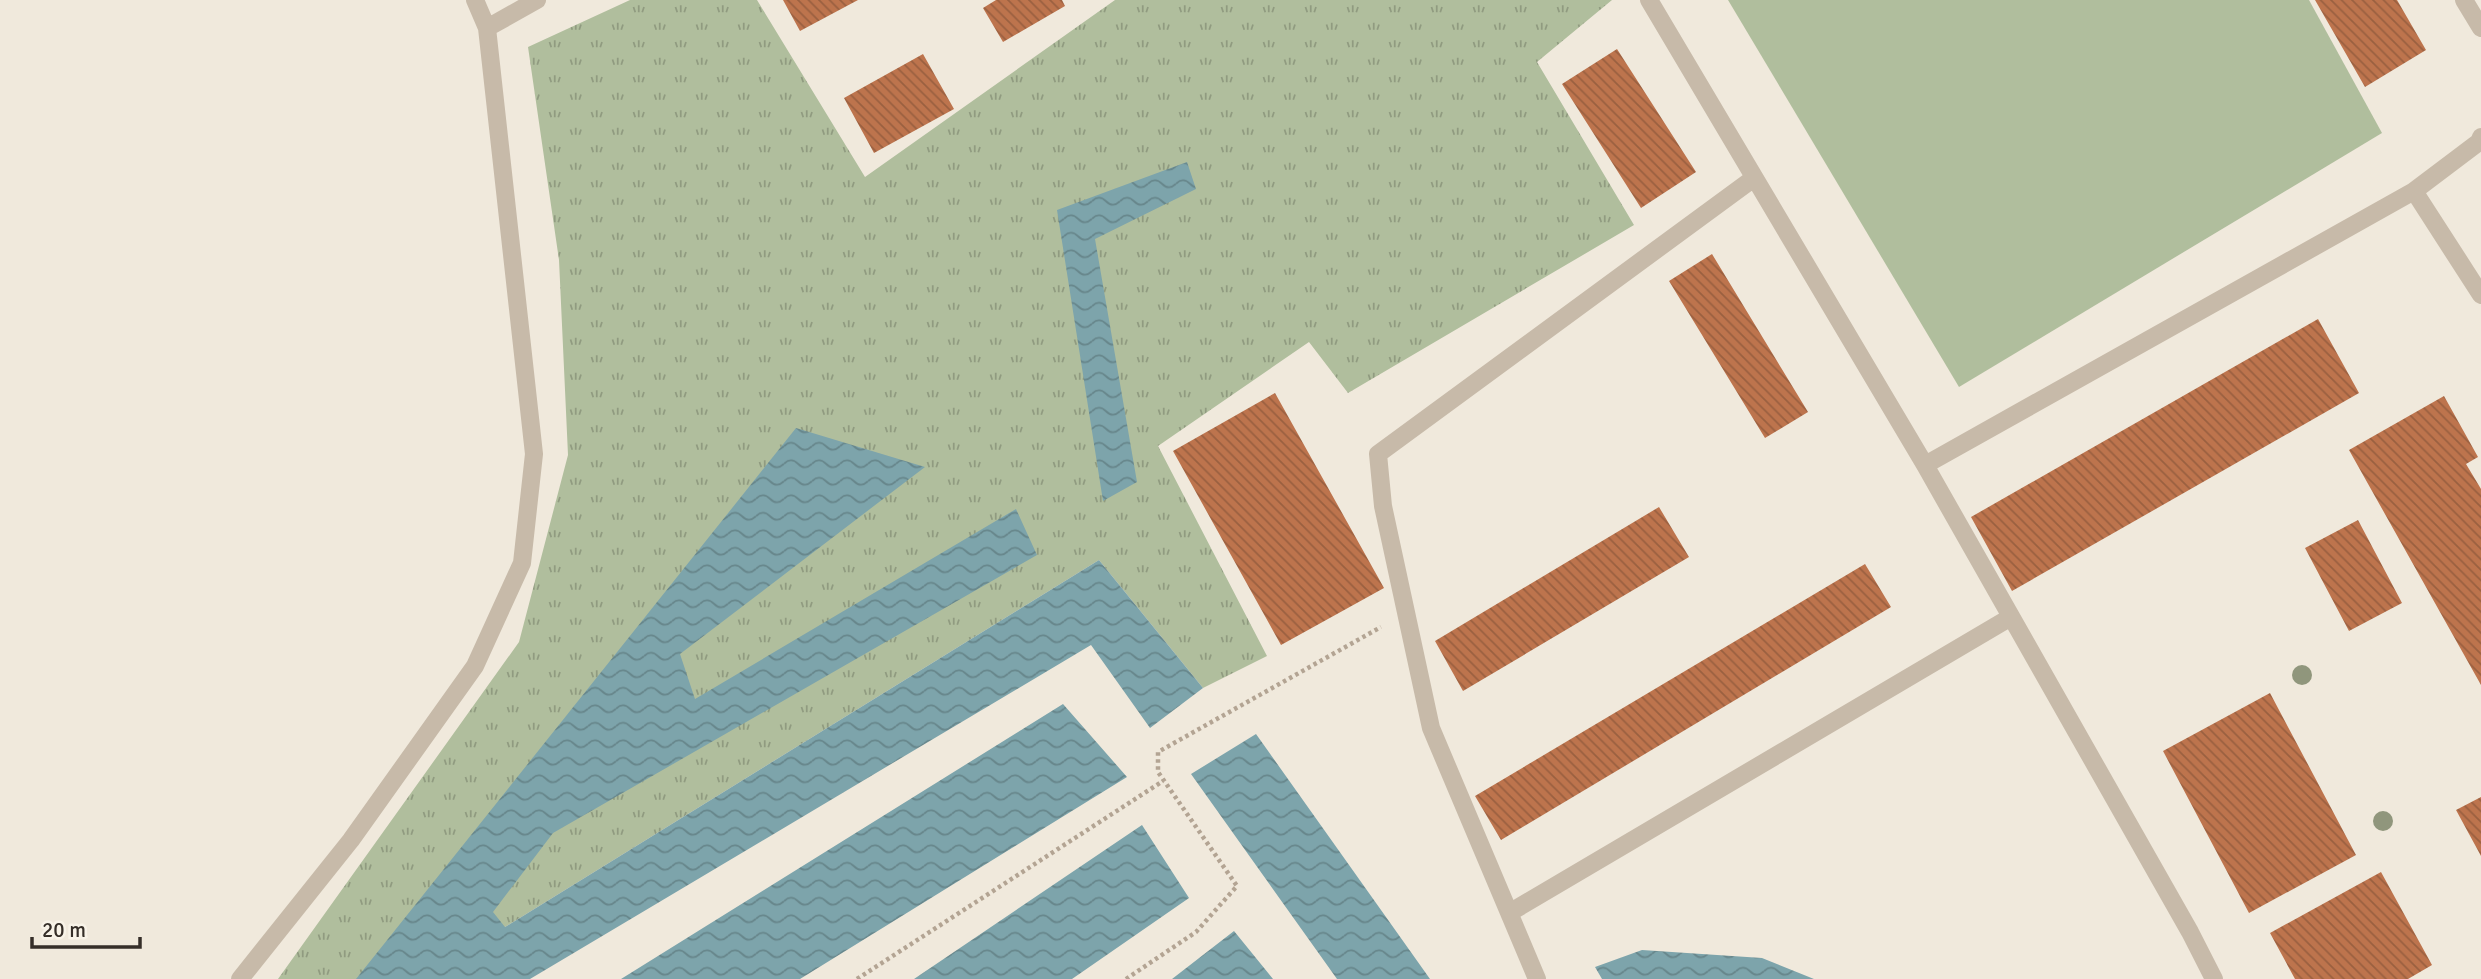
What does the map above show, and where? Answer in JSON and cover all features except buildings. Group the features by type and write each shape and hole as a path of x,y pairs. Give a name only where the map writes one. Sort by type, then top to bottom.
{"lane":[{"path":"240,979 351,840 475,666 522,563 534,454 486,28 475,0"},
{"path":"486,28 537,0"},
{"path":"1649,0 1925,465 2214,979"},
{"path":"2464,0 2481,28"},
{"path":"1925,465 2414,191 2479,142 2481,137"},
{"path":"1537,979 1431,728 1383,506 1378,454 1754,178"},
{"path":"2414,191 2481,296"},
{"path":"1509,913 2011,617"}],"path":[{"path":"1126,979 1196,932 1237,886 1163,781 1158,772 1158,752 1406,613"},
{"path":"857,979 1163,781"}],"green space":[{"path":"630,0 757,0 865,177 1115,0 1612,0 1537,62 1634,225 1348,393 1309,342 1158,446 1267,656 1203,688 1099,560 505,927 416,979 278,979 519,642 568,455 559,260 528,47"},
{"path":"1728,0 2309,0 2382,133 1959,387"}],"water":[{"path":"1187,162 1196,189 1095,239 1137,482 1103,501 1057,210"},
{"path":"796,428 925,467 680,654 695,699 1016,509 1037,555 553,833 493,912 505,927 1099,560 1203,688 1150,728 1091,645 530,979 356,979"},
{"path":"1063,704 1127,777 800,979 621,979"},
{"path":"1256,734 1430,979 1337,979 1191,774"},
{"path":"1142,825 1189,898 1072,979 914,979"},
{"path":"1234,931 1273,979 1172,979"},
{"path":"1642,950 1762,958 1814,979 1602,979 1595,967"}]}
